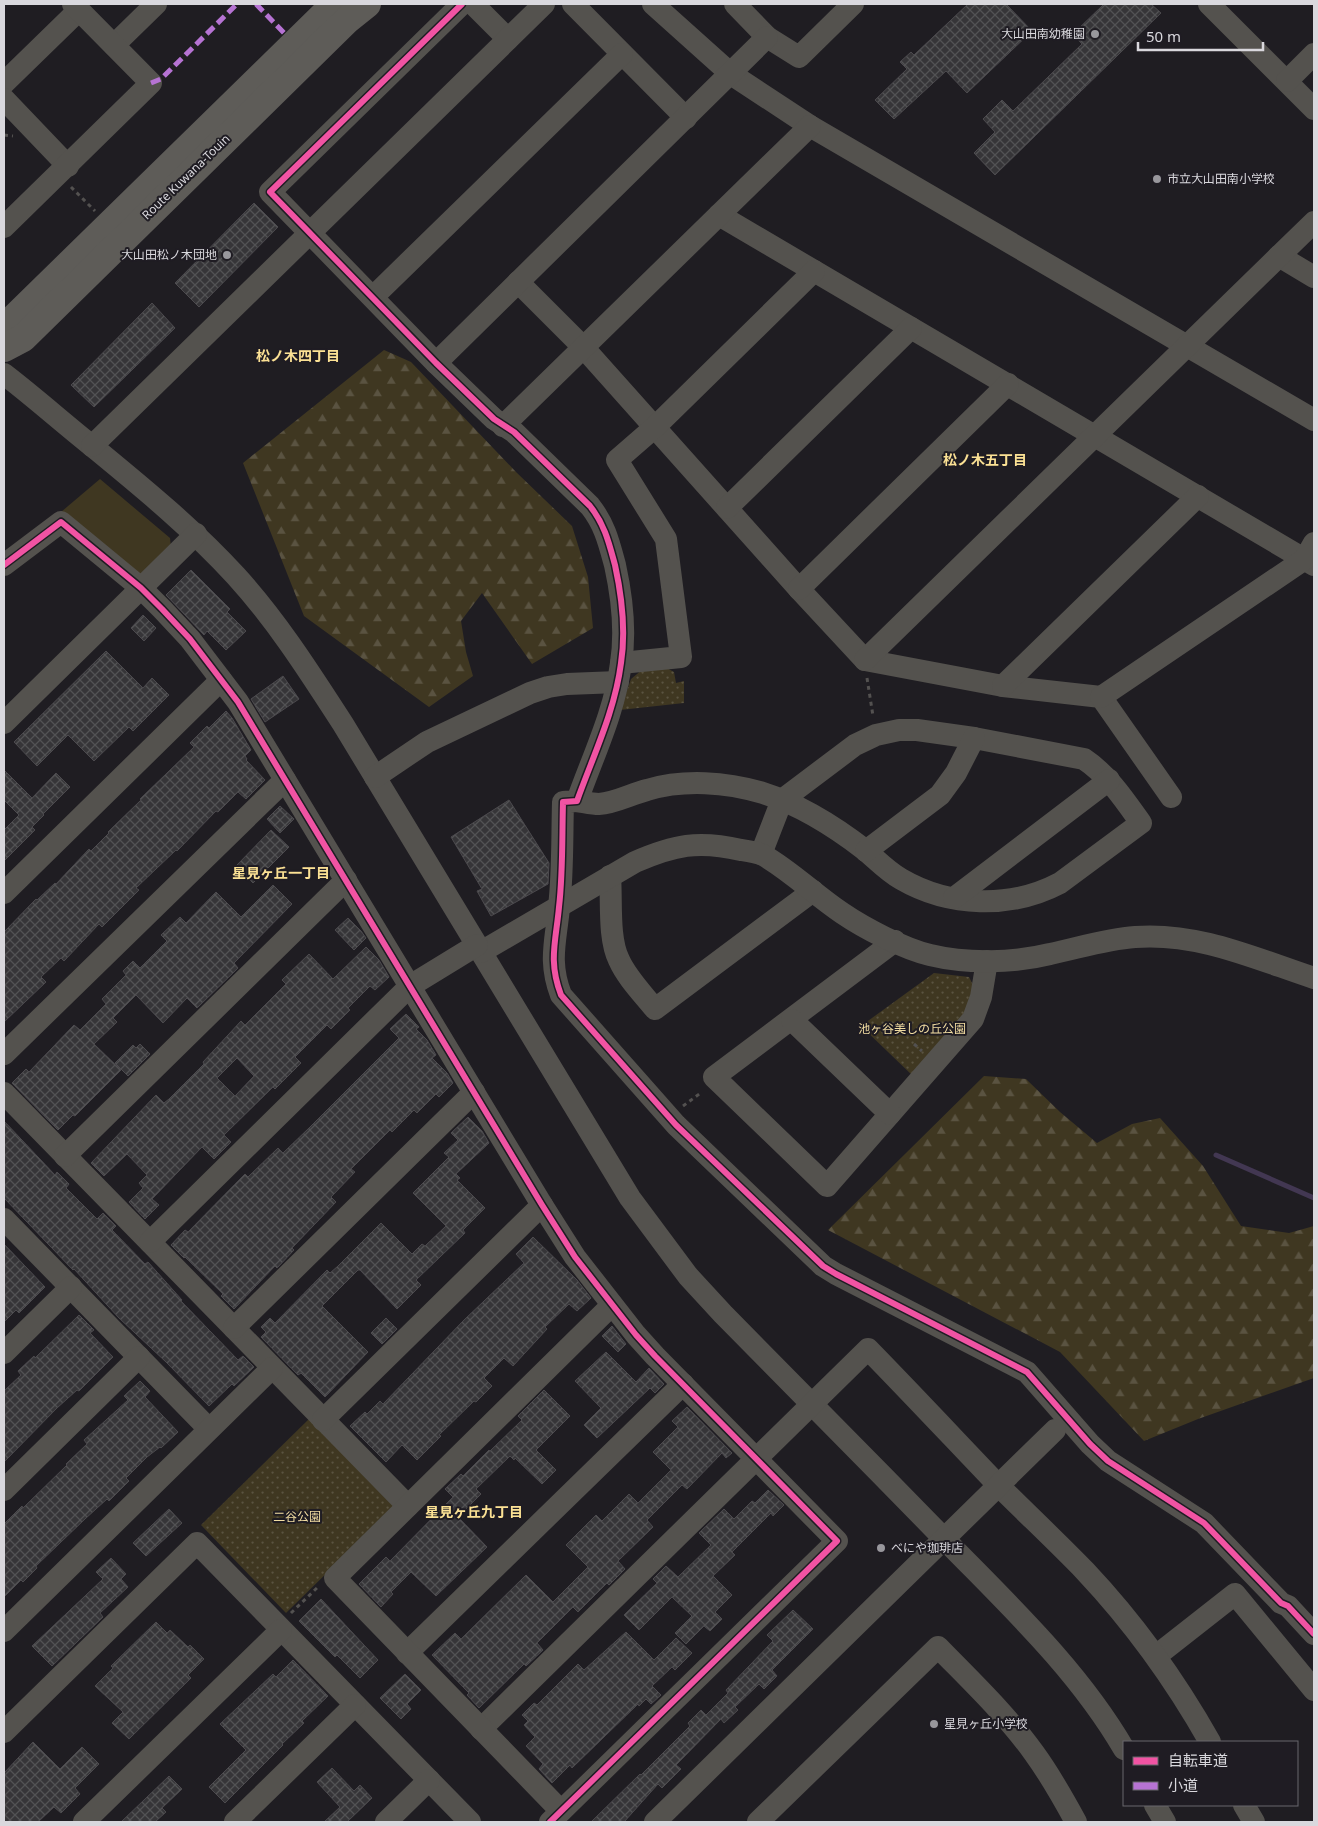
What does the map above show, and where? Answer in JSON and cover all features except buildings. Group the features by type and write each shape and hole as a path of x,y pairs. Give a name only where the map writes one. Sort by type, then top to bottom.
{"main road":[{"name":"Route Kuwana-Touin","path":"4,332 10,322 335,4"},
{"name":"Route Kuwana-Touin","path":"4,348 24,338 347,20 367,4"}],"street":[{"path":"114,45 156,4"},
{"path":"462,4 270,192 436,363 503,426 514,432 600,518 608,536 619,581 623,618 620,672 607,720 577,801"},
{"path":"473,4 508,39"},
{"path":"92,446 544,4"},
{"path":"574,4 686,118"},
{"path":"653,4 731,74 810,126 1314,420"},
{"path":"735,4 767,37 799,57 853,4"},
{"path":"1209,4 1314,110"},
{"path":"4,83 76,7 151,83 4,228"},
{"path":"436,363 767,37"},
{"path":"374,297 622,54"},
{"path":"1287,81 1314,54"},
{"path":"4,99 63,170"},
{"path":"503,426 810,126"},
{"path":"518,282 584,347 799,589 865,660 1004,686 1101,697 1311,555 1198,496 719,215"},
{"path":"865,660 1314,222"},
{"path":"1279,256 1314,277"},
{"path":"375,777 427,742 530,693 548,687 620,672 682,666 666,539 617,460 655,427 814,271"},
{"path":"727,508 911,328"},
{"path":"4,374 151,493 196,534 237,577 272,620 306,667 375,777 630,1198 652,1230 688,1276 1025,1622 1104,1716 1123,1746"},
{"path":"799,589 1008,384"},
{"path":"1004,686 1198,496"},
{"path":"4,565 61,522 141,588 190,639 238,702 575,1257 655,1356 837,1541 555,1817 481,1729 335,1578 612,1305"},
{"path":"4,723 196,534"},
{"path":"4,893 221,680"},
{"path":"1101,697 1171,797"},
{"path":"761,854 782,800 855,745 876,735 898,730 917,730 974,738 1084,759 1099,769 1109,780 1141,823 1048,890 1010,900 979,902 938,895 901,879 866,851 814,815 802,808 782,800 763,793 696,782 648,789 600,804 577,801 563,802 560,907 554,944 553,966 556,981 561,995 676,1125 824,1266 836,1274 1026,1372 1108,1462 1211,1528 1281,1603 1288,1606 1314,1634"},
{"path":"866,851 940,795 949,784 974,738"},
{"path":"4,1054 286,780"},
{"path":"954,898 1109,780"},
{"path":"150,1242 410,986 560,907 635,862 656,853 700,844 718,844 761,854 858,923 930,955 986,961 1026,959 1105,940 1159,936 1189,938 1210,943 1314,978"},
{"path":"610,876 614,945 618,958 630,978 655,1009 813,891"},
{"path":"64,1156 346,880"},
{"path":"895,941 714,1077 827,1186 972,1019 981,998 986,961"},
{"path":"792,1020 890,1114"},
{"path":"234,1328 474,1092"},
{"path":"4,1094 408,1506"},
{"path":"323,1420 542,1205"},
{"path":"4,1219 209,1429"},
{"path":"4,1353 71,1287"},
{"path":"481,1729 868,1348 999,1486 1086,1572 1156,1656 1192,1710 1209,1741"},
{"path":"4,1490 139,1357"},
{"path":"4,1630 272,1368"},
{"path":"407,1653 683,1384"},
{"path":"655,1822 1055,1430"},
{"path":"4,1732 197,1543 283,1624 355,1705 470,1822"},
{"path":"1156,1656 1235,1594 1314,1690"},
{"path":"84,1822 283,1624"},
{"path":"758,1822 938,1647 984,1694 1034,1753 1076,1822"},
{"path":"235,1822 355,1705"},
{"path":"386,1822 429,1780"},
{"path":"1157,1806 1165,1822"},
{"path":"1245,1806 1254,1822"}],"path":[{"path":"63,170 97,213"},
{"path":"865,660 876,735"},
{"path":"679,1109 717,1080"},
{"path":"283,1624 325,1580 335,1578"}],"green space":[{"path":"384,350 411,362 516,472 572,526 588,577 593,628 532,664 482,593 461,621 466,652 473,676 429,707 304,616 243,463"},
{"path":"100,479 170,538 171,547 144,574 137,575 61,512"},
{"path":"665,667 674,672 676,683 684,681 684,703 620,710 631,679 643,669"},
{"name":"池ヶ谷美しの丘公園","path":"934,973 969,977 976,991 968,1016 913,1076 861,1026"},
{"path":"984,1076 1026,1079 1060,1112 1097,1143 1132,1124 1160,1118 1203,1166 1241,1226 1289,1233 1314,1226 1314,1378 1198,1419 1144,1441 1060,1352 828,1230"},
{"name":"二谷公園","path":"310,1418 393,1502 393,1508 286,1613 201,1525"}],"waterway":[{"path":"1216,1155 1314,1198"}],"marked path":[{"path":"151,83 161,79 237,4"},
{"path":"256,4 285,34"}],"cycle path":[{"path":"462,4 270,192 436,363 494,419 514,432 590,506 606,534 620,589 623,614 622,651 618,681 609,716 577,801 563,802 561,881 554,961 561,995 676,1125 823,1266 1027,1372 1090,1444 1108,1461 1204,1523 1281,1603 1288,1606 1314,1634"},
{"path":"4,565 61,522 141,588 190,639 238,702 575,1257 636,1335 655,1356 837,1541 550,1822"}],"place":[{"name":"大山田南幼稚園","path":"1095,34"},
{"name":"市立大山田南小学校","path":"1157,179"},
{"name":"大山田松ノ木団地","path":"227,255"},
{"name":"べにや珈琲店","path":"881,1548"},
{"name":"星見ヶ丘小学校","path":"934,1724"}],"district":[{"name":"松ノ木四丁目","path":"298,356"},
{"name":"松ノ木五丁目","path":"985,460"},
{"name":"星見ヶ丘一丁目","path":"281,873"},
{"name":"星見ヶ丘九丁目","path":"474,1512"}]}
